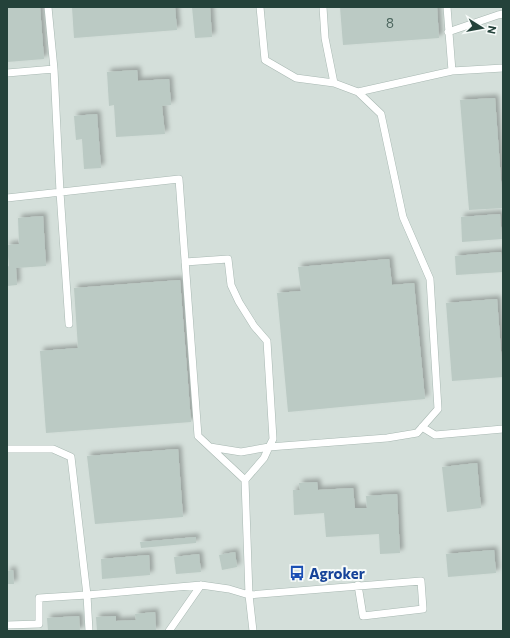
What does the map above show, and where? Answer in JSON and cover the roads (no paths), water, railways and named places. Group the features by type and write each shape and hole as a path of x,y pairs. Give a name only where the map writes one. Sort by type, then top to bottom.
{"lane":[{"path":"48,7 54,69 68,324"},
{"path":"210,447 241,452 269,447 387,438 417,433 438,409 430,279 403,217 381,114 358,92 334,83 296,78 264,60 260,7"},
{"path":"323,7 325,38 334,83"},
{"path":"447,7 452,71"},
{"path":"448,32 503,14"},
{"path":"358,92 452,71 503,68"},
{"path":"7,73 54,69"},
{"path":"7,198 178,179 198,436 245,480"},
{"path":"185,262 228,259 231,286 254,326 267,341 273,439 264,458 245,480 249,595 253,631"},
{"path":"422,427 435,434 503,429"},
{"path":"7,449 52,449 71,457 87,594 89,631"},
{"path":"7,625 39,624 39,598 201,585 229,589 249,595 358,585 420,581 423,610 363,616 358,585"},
{"path":"169,631 201,585"}],"place":[{"name":"Agroker","path":"297,573"}]}
